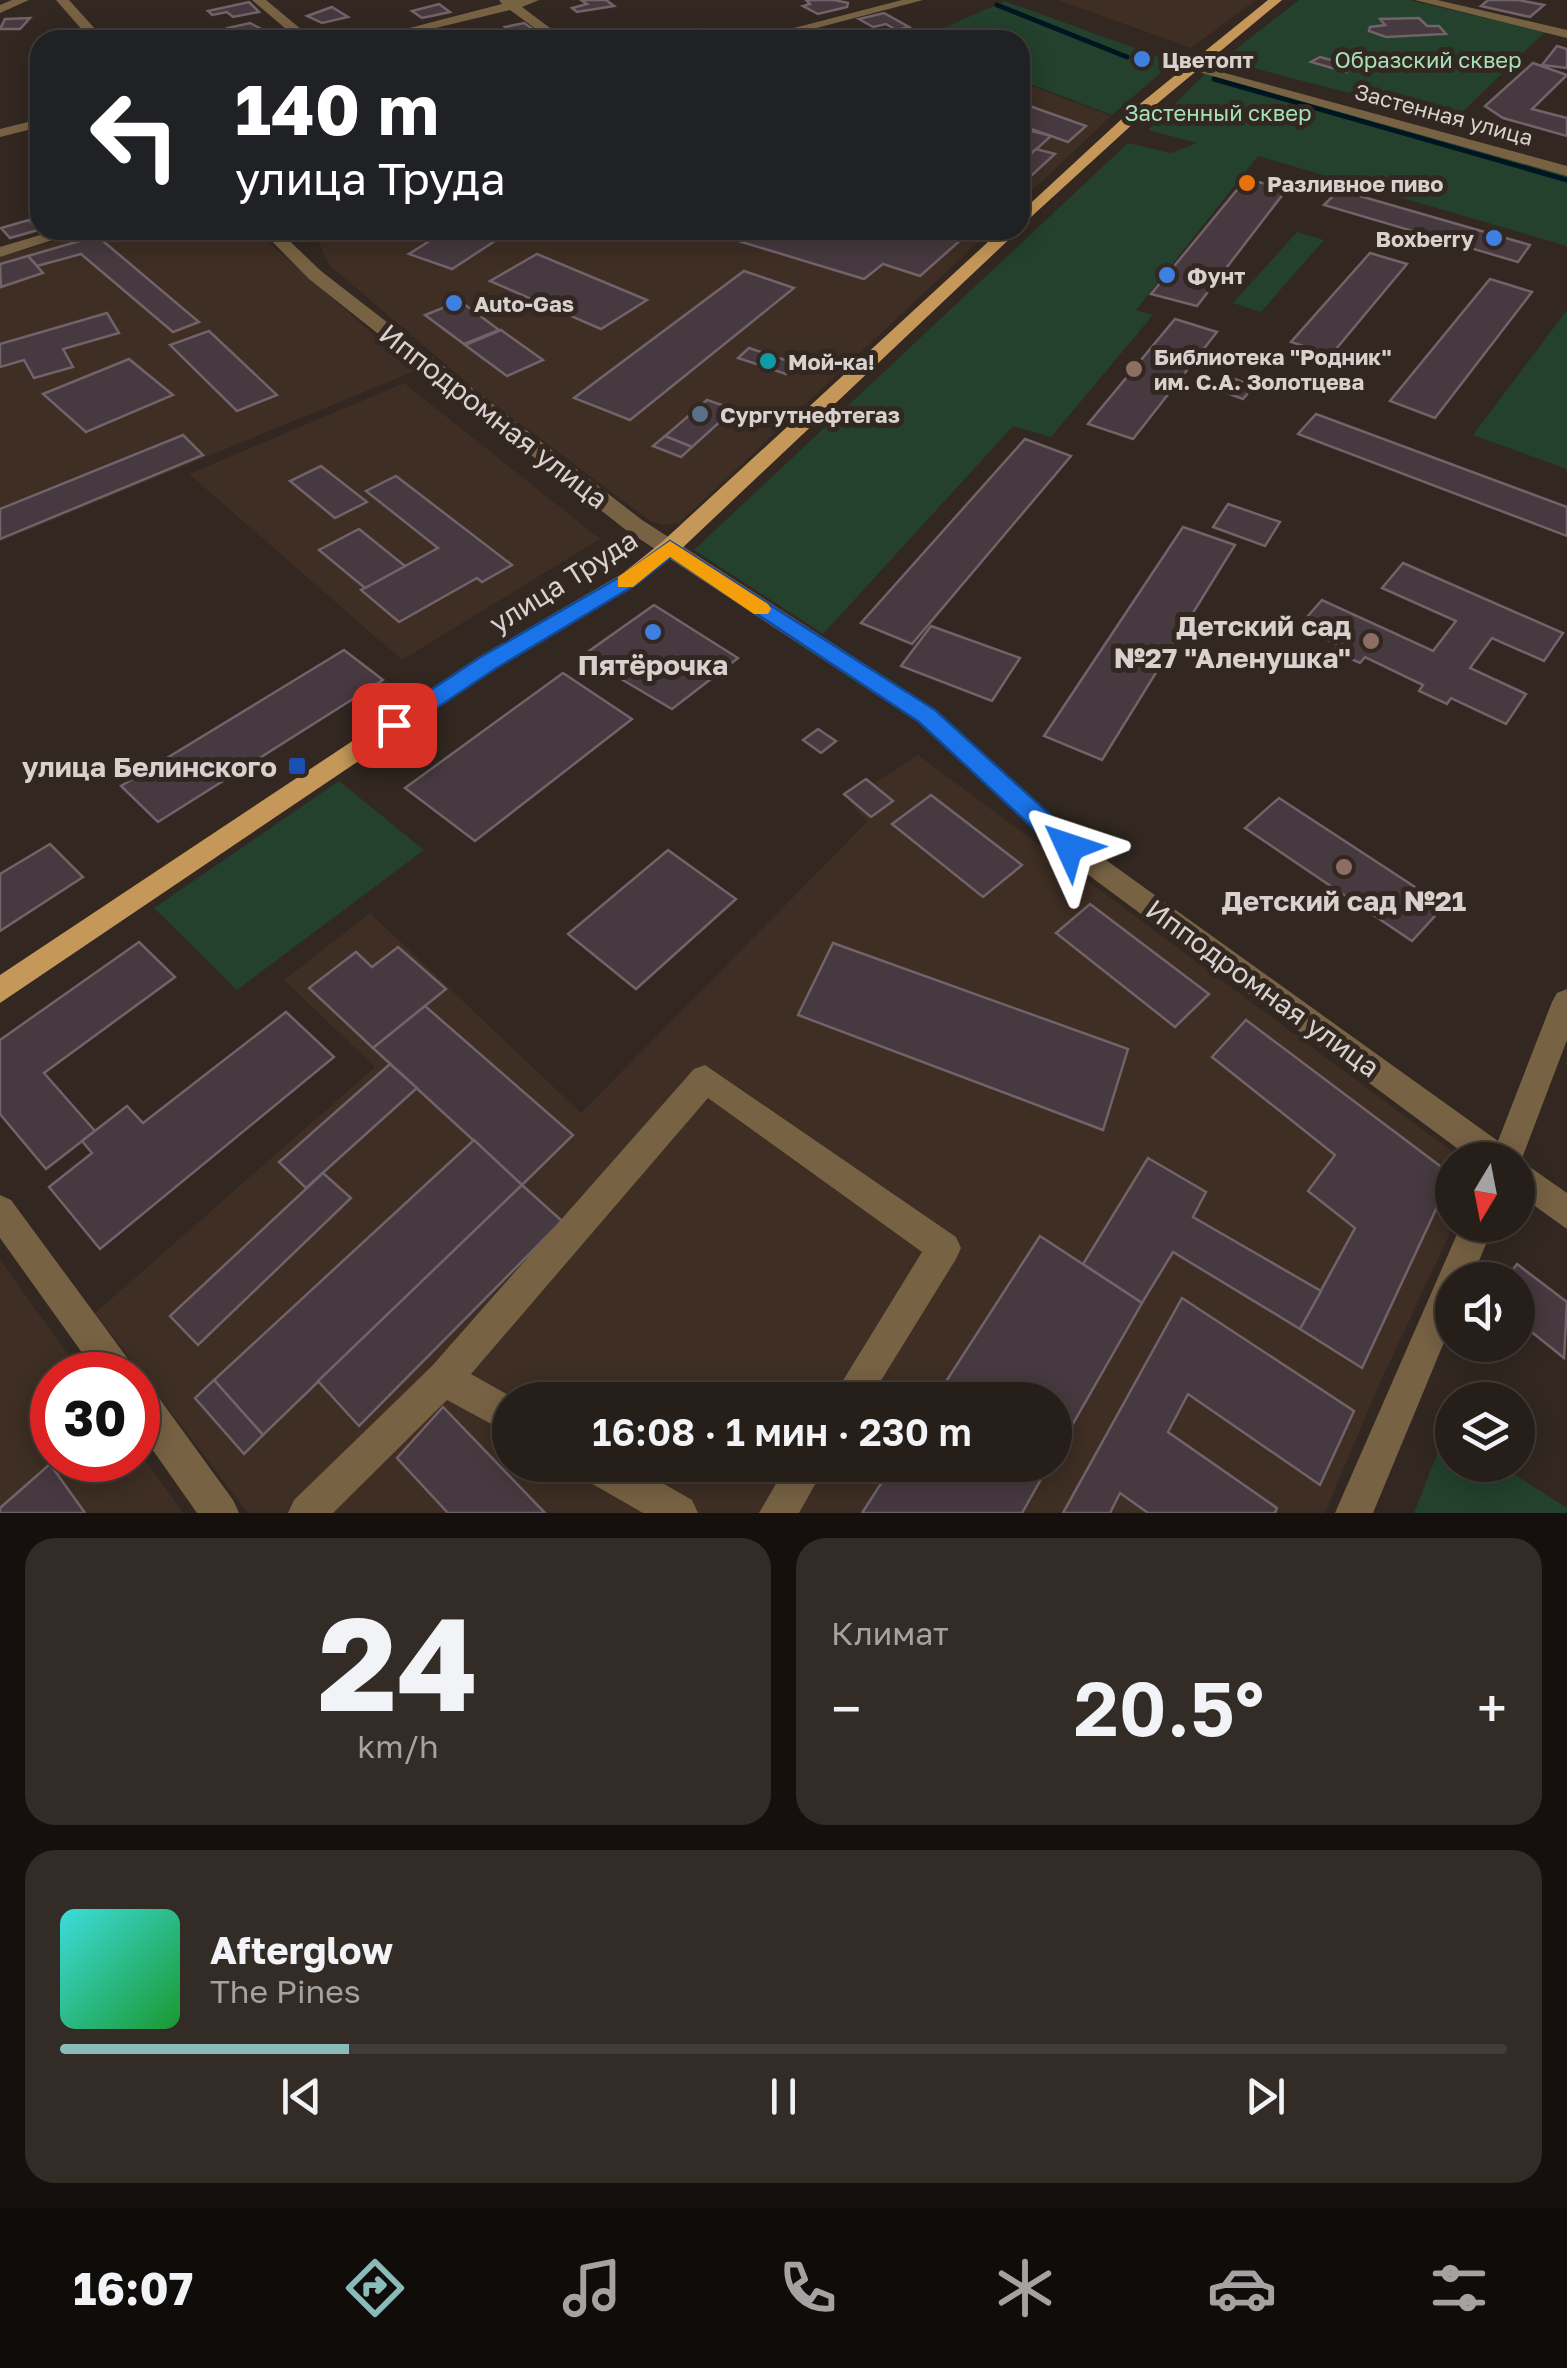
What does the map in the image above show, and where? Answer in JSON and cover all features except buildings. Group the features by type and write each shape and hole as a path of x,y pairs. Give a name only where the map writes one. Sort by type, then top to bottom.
{"main road":[{"path":"1030,213 1193,66 1276,0"},
{"name":"улица Труда","path":"0,990 487,664 630,579 670,548 1000,240"}],"street":[{"path":"0,9 23,0"},
{"path":"62,0 89,30"},
{"path":"258,0 296,30"},
{"path":"407,30 509,2 533,0"},
{"path":"796,30 917,0"},
{"path":"1420,0 1567,34"},
{"path":"509,2 545,30"},
{"name":"Застенная улица","path":"1193,66 1567,171"},
{"path":"0,134 30,126"},
{"path":"0,252 41,240"},
{"name":"Ипподромная улица","path":"280,240 330,287 586,489 927,716 1069,847 1477,1142"},
{"path":"1509,1142 1567,1002"},
{"path":"307,1513 444,1378 704,1079 944,1248 859,1382"},
{"path":"1535,1188 1567,1213"},
{"path":"0,1210 102,1352"},
{"path":"1354,1513 1435,1324"},
{"path":"444,1378 492,1406"},
{"path":"160,1430 220,1513"},
{"path":"625,1482 679,1513"},
{"path":"778,1513 797,1482"}],"shaded area":[{"path":"1058,0 1256,0 1191,48"},
{"path":"1030,86 1111,116 1030,193"},
{"path":"58,240 266,240 415,371 0,542 0,257"},
{"path":"317,240 980,240 679,523 663,525 650,521 478,392 329,265"},
{"path":"404,383 600,539 402,660 189,474"},
{"path":"918,755 1440,1142 1435,1142 1435,1242 1446,1242 1325,1513 248,1513 160,1398 160,1352 125,1352 95,1313 375,1067 284,980 370,913 581,1113 867,822 848,800"},
{"path":"0,1260 66,1352 30,1352 30,1482 160,1481 183,1513 0,1513"}],"green space":[{"name":"Образский сквер","path":"1299,0 1409,0 1545,32 1454,120 1222,60"},
{"path":"1005,1 1173,62 1112,115 1030,84 1030,30 939,30"},
{"name":"Застенный сквер","path":"1207,72 1567,175 1567,246 1258,156 1136,310 1153,315 1051,437 1013,426 823,634 694,550 1025,240 1030,240 1030,235 1128,143 1171,153 1197,143 1148,130"},
{"path":"1297,232 1324,240 1261,312 1233,303"},
{"path":"1567,310 1567,469 1473,435"},
{"path":"339,781 424,850 237,990 154,908"},
{"path":"1435,1459 1435,1482 1526,1482 1567,1508 1567,1513 1414,1513"}],"waterway":[{"path":"997,5 1127,57"},
{"path":"1214,79 1567,180"}],"slow traffic":[{"path":"626,582 670,548 761,609"}],"place":[{"name":"Цветопт","path":"1142,59"},
{"name":"Разливное пиво","path":"1247,183"},
{"name":"Boxberry","path":"1494,238"},
{"name":"Фунт","path":"1167,275"},
{"name":"Auto-Gas","path":"454,303"},
{"name":"Мой-ка!","path":"768,361"},
{"name":"Библиотека \"Родник\" им. С.А. Золотцева","path":"1134,369"},
{"name":"Сургутнефтегаз","path":"700,414"},
{"name":"Пятёрочка","path":"653,632"},
{"name":"Детский сад №27 \"Аленушка\"","path":"1371,641"},
{"name":"улица Белинского","path":"297,766"},
{"name":"Детский сад №21","path":"1344,867"}],"route":[{"path":"394,725 630,579 670,548 927,716 1069,847"}]}
